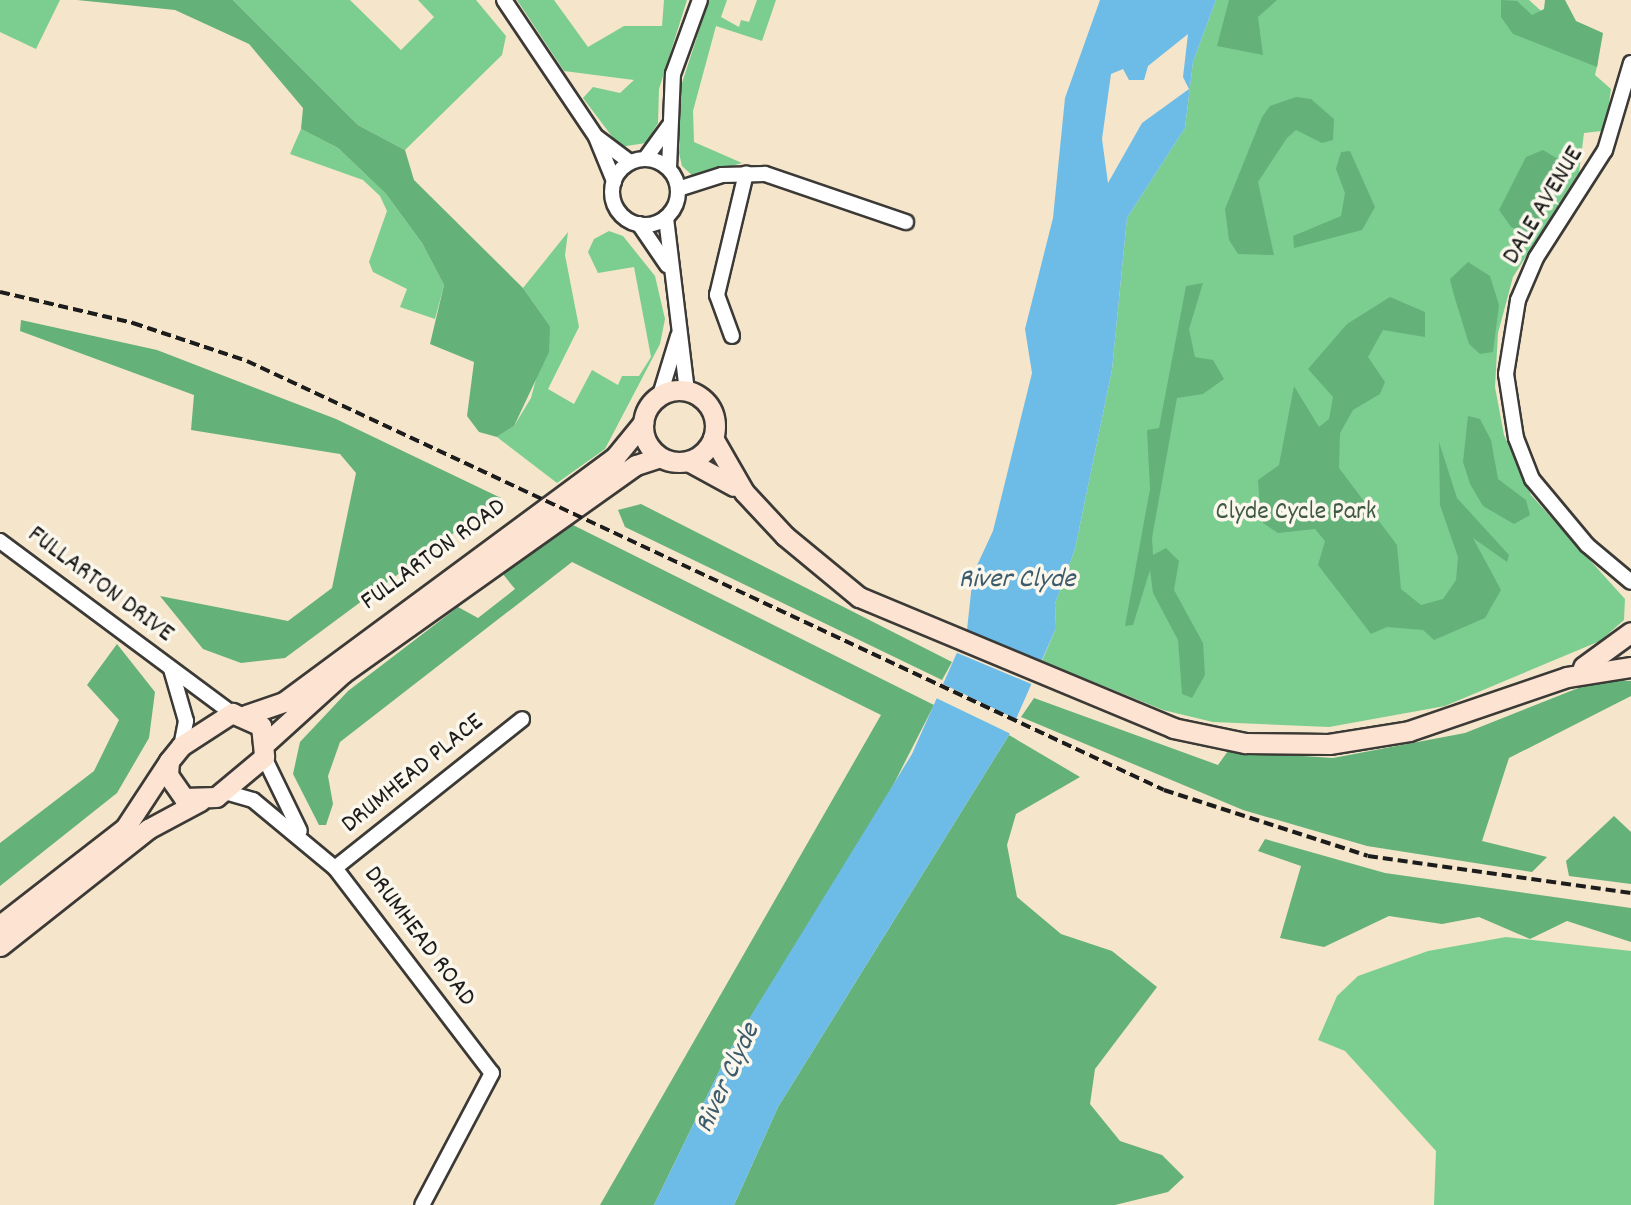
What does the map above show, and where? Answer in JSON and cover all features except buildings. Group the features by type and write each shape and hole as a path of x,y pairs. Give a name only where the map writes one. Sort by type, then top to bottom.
{"street":[{"path":"504,0 596,137 614,181 616,207 639,224 674,275"},
{"path":"700,0 673,75 669,168 678,190 666,218 687,391 712,412 713,438 744,492"},
{"name":"DALE AVENUE","path":"1631,63 1605,150 1536,258 1518,300 1506,374 1516,438 1532,479 1578,535 1631,582"},
{"path":"645,159 670,125"},
{"path":"596,137 630,162"},
{"path":"614,181 630,162 645,159 669,168"},
{"path":"678,190 746,173 906,222"},
{"path":"732,336 717,295 746,173"},
{"path":"639,224 666,218"},
{"path":"680,328 660,395 643,423 647,443 660,457 688,461 744,492 832,577 904,618 1103,702 1173,728 1245,743 1329,744 1409,731 1567,677 1631,667"},
{"path":"660,395 687,391"},
{"name":"FULLARTON ROAD","path":"175,753 239,714 284,702 616,456 643,423"},
{"path":"688,461 713,438"},
{"name":"FULLARTON ROAD","path":"225,792 344,673 636,465 660,457"},
{"name":"FULLARTON DRIVE","path":"0,541 171,669 239,714"},
{"path":"1567,677 1631,632"},
{"path":"0,925 125,828 175,753 186,721 171,669"},
{"path":"239,714 261,726 266,749 301,834"},
{"name":"DRUMHEAD PLACE","path":"335,868 522,719"},
{"path":"175,753 174,789 200,802"},
{"path":"0,946 148,829 225,792 253,800 301,834"},
{"name":"DRUMHEAD ROAD","path":"301,834 335,868 492,1073 422,1205"}],"green space":[{"path":"0,0 60,0 36,49 0,32"},
{"path":"77,0 233,0 358,125 405,150 414,180 523,288 550,326 549,352 514,426 497,437 479,432 467,416 474,362 430,344 444,285 422,243 386,194 338,148 301,129 303,108 249,44 175,10"},
{"path":"233,0 350,0 401,50 434,17 418,0 476,0 506,36 502,55 405,150 358,125"},
{"path":"517,0 554,0 588,47 624,26 662,26 664,0 687,0 659,89 658,123 646,143 620,147 583,98 593,87 620,93 634,80 564,71"},
{"path":"709,0 727,0 721,17 739,27 741,20 749,22 757,0 776,0 762,41 716,26 693,111 694,142 742,163 694,177 682,166 679,153 681,86"},
{"name":"Clyde Cycle Park","path":"1216,0 1529,0 1598,62 1595,75 1611,89 1607,119 1602,131 1584,133 1579,173 1513,277 1498,333 1495,387 1504,435 1531,495 1625,599 1624,620 1600,641 1445,706 1329,727 1213,722 1163,710 1042,661 1056,628 1055,604 1075,549 1112,370 1127,218 1185,128 1193,62"},
{"path":"1229,0 1277,0 1258,17 1263,55 1217,46"},
{"path":"1501,0 1517,1 1532,15 1544,9 1545,0 1565,0 1576,21 1603,33 1597,67 1513,34 1501,17"},
{"path":"1296,97 1311,99 1334,119 1333,140 1322,143 1296,130 1287,138 1258,182 1274,255 1238,254 1229,240 1225,209 1262,117 1270,106"},
{"path":"301,129 338,148 386,194 422,243 444,285 435,319 400,307 407,289 373,272 369,262 387,211 380,196 363,180 290,154"},
{"path":"1543,150 1558,159 1564,178 1530,236 1511,227 1499,210 1526,157"},
{"path":"1350,151 1375,207 1362,230 1294,248 1293,236 1341,216 1345,193 1336,169 1341,152"},
{"path":"609,231 623,236 655,276 665,319 660,344 605,449 557,483 497,437 514,426 531,398 550,326 523,288 568,232 565,255 579,327 548,389 574,404 592,370 618,385 622,376 639,376 651,357 634,267 598,273 588,252 594,239"},
{"path":"1468,262 1490,276 1499,305 1493,352 1480,354 1469,344 1453,292 1450,279"},
{"path":"1203,283 1189,329 1195,357 1213,360 1224,379 1203,394 1177,398 1152,538 1153,555 1166,548 1179,561 1174,590 1203,643 1205,675 1192,698 1182,694 1178,640 1153,593 1150,570 1133,625 1125,626 1150,489 1147,430 1159,428 1186,286"},
{"path":"1390,297 1425,312 1425,337 1383,330 1368,357 1385,382 1380,394 1353,410 1340,433 1339,468 1397,545 1401,589 1421,605 1443,599 1456,580 1458,557 1440,505 1439,442 1457,498 1509,555 1507,562 1473,538 1501,590 1485,618 1434,640 1423,630 1387,627 1371,634 1318,565 1325,541 1315,529 1278,533 1263,523 1259,496 1258,480 1279,465 1294,386 1319,427 1329,419 1333,397 1308,369 1347,324"},
{"path":"21,320 157,350 336,419 501,498 285,658 241,663 203,649 160,596 288,621 332,588 356,473 340,454 191,430 194,395 20,331"},
{"path":"1468,416 1480,419 1491,440 1498,479 1526,500 1530,515 1514,524 1483,506 1470,484 1463,462"},
{"path":"641,504 952,662 942,680 625,527 618,510"},
{"path":"573,525 934,705 882,807 728,1053 654,1205 600,1205 881,715 572,562 340,742 328,776 333,804 326,825 319,825 293,774 300,742 348,691 458,607 478,618 515,589 502,573"},
{"path":"117,644 155,692 149,738 117,793 0,886 0,843 94,771 119,720 87,685"},
{"path":"1601,679 1631,681 1631,696 1509,758 1482,841 1547,857 1532,872 1367,846 1243,810 1021,717 1034,698 1218,765 1228,751 1333,758 1465,733"},
{"path":"1009,735 1080,777 1016,814 1007,845 1017,897 1061,934 1112,951 1157,987 1095,1069 1090,1104 1120,1141 1162,1155 1184,1177 1168,1192 1115,1205 734,1205 778,1107"},
{"path":"1614,816 1631,832 1631,884 1569,876 1566,861"},
{"path":"1265,839 1385,873 1631,908 1631,942 1567,921 1530,939 1479,917 1442,924 1389,916 1324,947 1280,938 1301,866 1258,851"},
{"path":"1506,937 1631,951 1631,1205 1434,1205 1436,1151 1345,1051 1318,1040 1337,996 1358,976 1428,951"}],"water":[{"name":"River Clyde","path":"1100,0 1216,0 1193,62 1185,128 1127,218 1112,370 1075,549 1055,604 1056,628 1009,735 778,1107 734,1205 654,1205 728,1053 912,754 967,630 973,574 993,531 1032,373 1025,329 1053,218 1065,98","holes":["1188,34 1183,77 1189,89 1142,123 1108,183 1102,139 1111,74 1123,69 1129,80 1144,80 1148,66"]}],"pier":[{"path":"963,631 1044,665 1036,686 955,652"},
{"path":"941,683 1018,720 1013,735 934,697"}],"railway":[{"path":"0,292 133,323 247,361 1164,790 1368,856 1631,893"}]}
